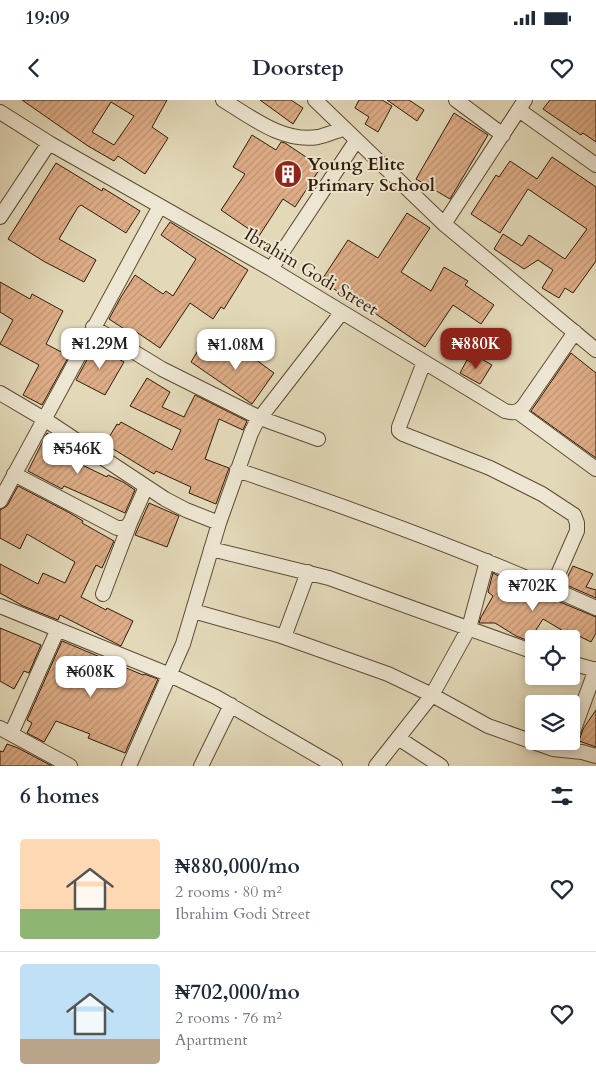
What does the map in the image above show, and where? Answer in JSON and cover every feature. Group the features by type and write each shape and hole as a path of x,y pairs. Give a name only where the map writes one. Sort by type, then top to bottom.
{"street":[{"path":"223,100 269,128 300,138 318,137 344,129"},
{"path":"315,100 444,224 596,350"},
{"path":"456,100 503,135"},
{"path":"444,224 522,105 596,165"},
{"name":"Ibrahim Godi Street","path":"0,112 49,143 271,269 505,410 511,413 518,412 596,469"},
{"path":"271,269 356,141"},
{"path":"0,217 49,143"},
{"path":"0,501 160,206"},
{"path":"129,766 183,644 219,523 251,433 260,418 342,312"},
{"path":"93,327 162,369 260,418 318,439"},
{"path":"518,412 575,332"},
{"path":"424,362 399,431 490,468 542,494 574,515 577,531 552,588"},
{"path":"0,393 44,419 146,487 186,510 219,523"},
{"path":"237,470 338,504 488,561 596,608"},
{"path":"14,474 117,528 125,528 130,523"},
{"path":"103,594 146,487"},
{"path":"211,549 329,578 525,649"},
{"path":"376,766 432,694 469,628 488,561"},
{"path":"284,637 308,572"},
{"path":"0,606 57,631 170,675 231,705 335,766"},
{"path":"193,611 284,637 388,674 432,694 488,726 525,739"},
{"path":"57,631 6,731 70,766"},
{"path":"580,666 596,670 580,713"},
{"path":"201,766 231,705"},
{"path":"398,738 441,766"},
{"path":"577,750 596,756"}],"building":[{"path":"22,100 167,100 152,127 168,138 145,174 118,156 114,161 88,146","holes":["111,102 134,116 114,145 92,132"]},
{"path":"260,100 291,100 303,108 293,124"},
{"path":"359,100 382,100 392,106 378,132 365,124 369,117 355,108"},
{"path":"387,100 409,100 424,110 417,121"},
{"path":"550,100 596,100 596,142 583,133 581,135 543,109"},
{"path":"454,113 488,135 450,199 416,179"},
{"path":"252,135 276,150 281,142 285,143 321,167 295,207 283,199 259,236 221,210 245,174 233,167"},
{"path":"552,157 596,187 596,261 573,293 565,288 559,298 542,288 553,270 538,260 524,269 494,249 503,234 522,246 529,235 565,259 587,229 528,189 500,233 471,214 496,175 499,177 510,161 537,179"},
{"path":"56,163 102,191 103,188 140,211 126,233 81,205 78,207 59,239 96,260 84,282 45,262 8,239"},
{"path":"407,213 430,228 401,272 431,291 444,267 468,281 465,285 494,305 481,324 453,305 425,347 373,312 321,281 348,240 378,258"},
{"path":"170,222 248,270 224,309 221,307 213,319 190,303 160,348 132,329 129,332 109,319 135,275 163,294 166,291 173,296 196,259 161,235"},
{"path":"0,282 30,299 32,294 63,311 46,344 69,356 42,405 23,395 39,365 0,344 13,320 0,312"},
{"path":"233,343 274,373 252,404 191,362 200,347 221,360"},
{"path":"95,345 124,362 105,395 76,380"},
{"path":"571,353 596,373 596,458 531,411"},
{"path":"480,358 492,365 480,384 460,373 467,360 476,365"},
{"path":"147,378 170,392 162,407 184,417 195,395 247,421 243,430 219,419 205,459 229,468 216,504 189,493 191,487 156,471 154,474 105,444 117,424 119,425 121,422 172,450 181,430 130,406"},
{"path":"47,433 80,453 76,462 107,477 108,475 123,482 135,490 125,513 64,486 62,489 28,471"},
{"path":"18,486 68,512 83,521 82,523 114,541 102,568 96,565 81,597 133,621 121,646 60,615 58,620 23,606 0,593 0,564 38,584 43,573 65,583 75,562 27,534 20,549 0,538 0,510 7,506"},
{"path":"149,503 179,516 167,547 135,535"},
{"path":"573,566 593,574 586,587 596,590 596,598 564,584"},
{"path":"493,573 518,585 538,600 542,595 554,602 555,600 596,617 596,633 591,642 580,636 580,630 562,630 543,619 536,630 525,630 525,639 495,623 479,623 493,596 488,592"},
{"path":"0,628 41,645 29,673 24,671 14,689 0,681"},
{"path":"62,641 143,675 158,679 125,753 88,738 90,734 56,721 44,742 27,733 32,723 27,720"},
{"path":"596,710 596,747 580,741 583,729"},
{"path":"7,744 52,766 0,766 0,751 3,752"}],"place":[{"name":"Young Elite Primary School","path":"288,174"}]}
